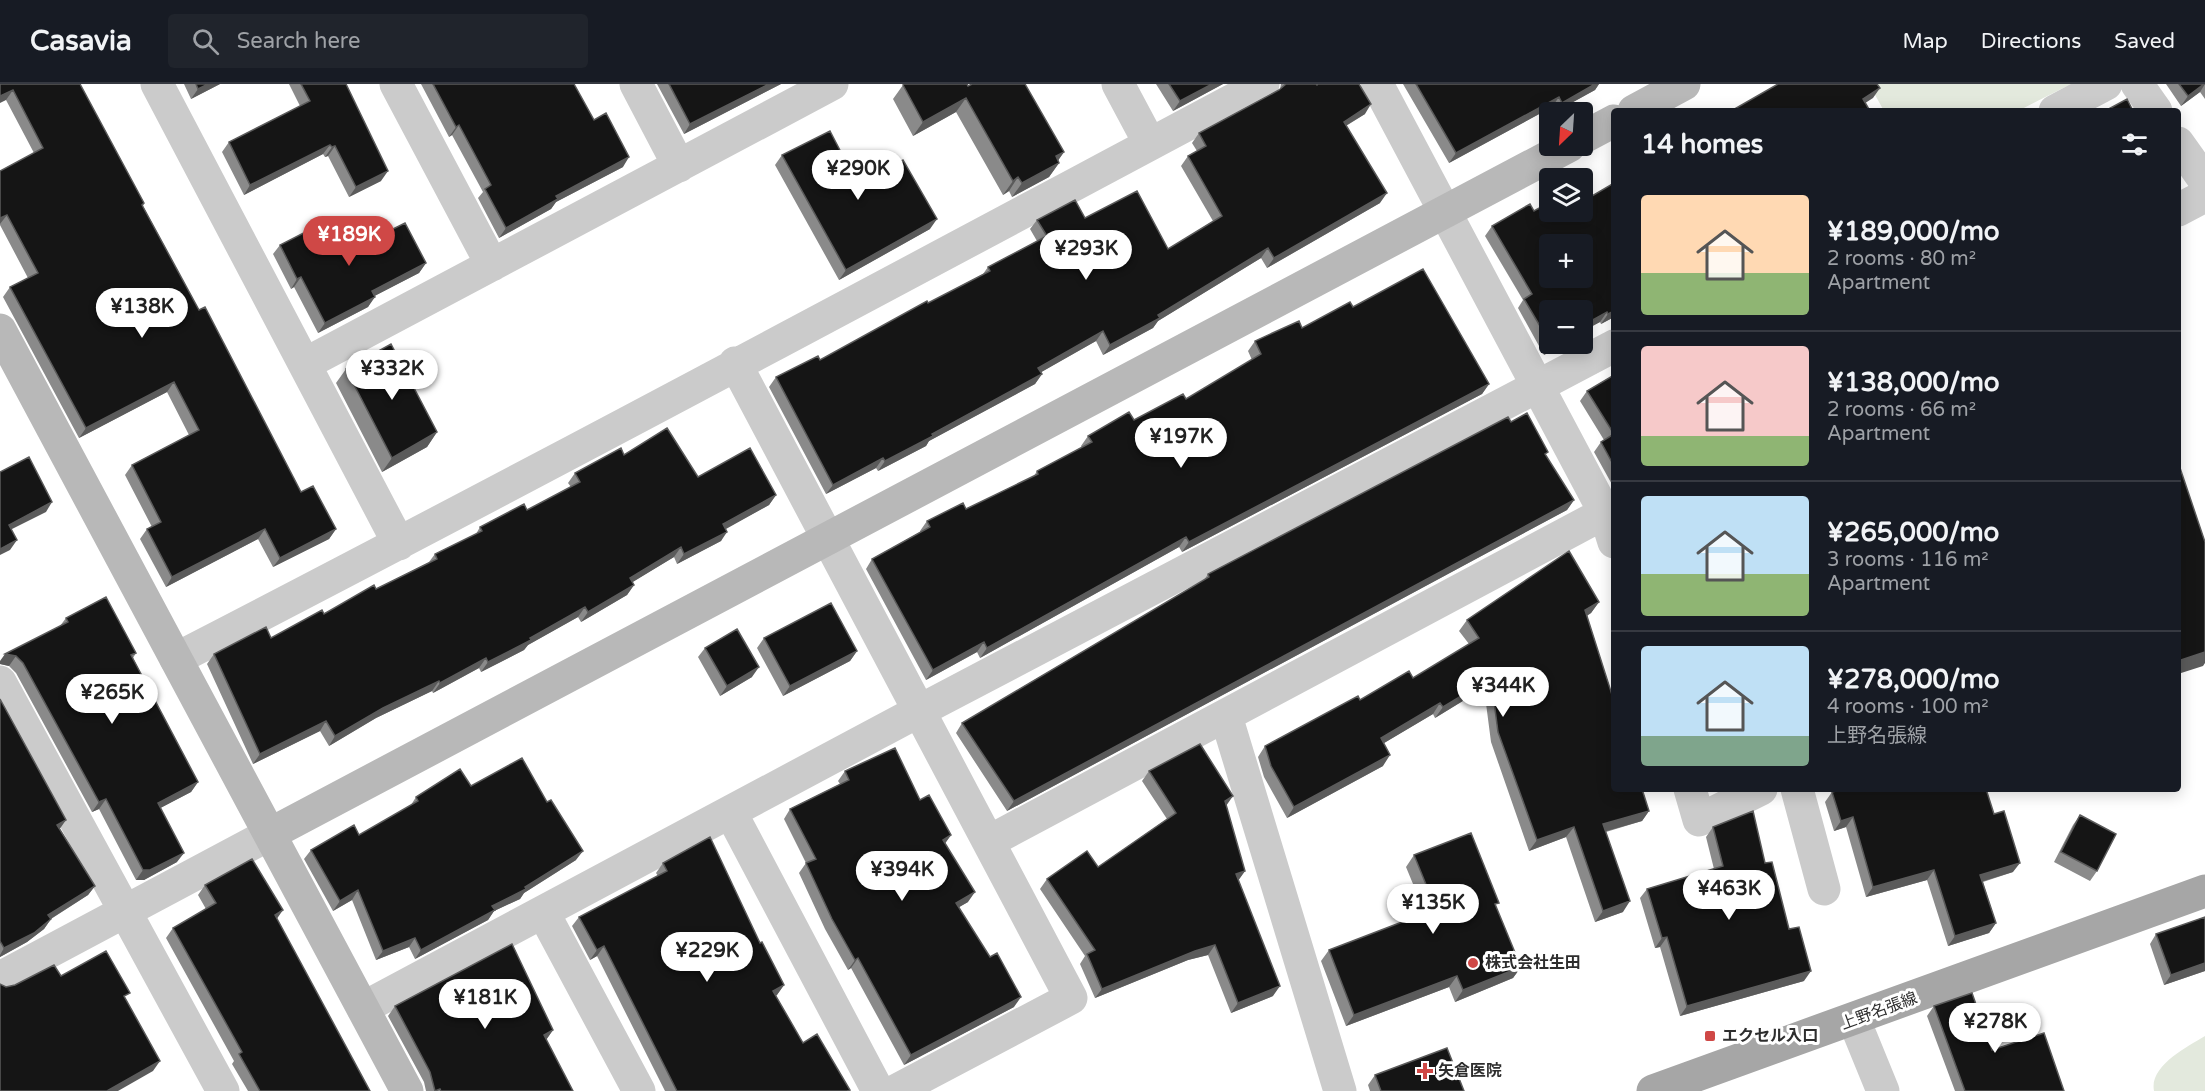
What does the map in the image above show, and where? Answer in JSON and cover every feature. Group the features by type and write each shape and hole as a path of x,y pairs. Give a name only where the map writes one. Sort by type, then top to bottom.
{"main road":[{"name":"上野名張線","path":"1653,1091 2205,891"}],"street":[{"path":"157,84 399,544"},
{"path":"396,84 492,266"},
{"path":"636,84 679,166"},
{"path":"305,364 832,84"},
{"path":"1118,84 1150,144"},
{"path":"176,659 399,544 735,363 1263,84"},
{"path":"990,841 1226,716 1611,521 1536,387 1377,84"},
{"path":"1640,108 1684,84"},
{"path":"2061,108 2106,84"},
{"path":"2137,84 2154,108"},
{"path":"1593,132 1611,124"},
{"path":"2181,147 2205,181"},
{"path":"0,978 1550,156"},
{"path":"2181,208 2205,196"},
{"path":"0,330 407,1091"},
{"path":"363,1008 919,711 1611,348"},
{"path":"735,363 990,841 1071,998 896,1091"},
{"path":"0,682 223,1091"},
{"path":"1226,716 1340,1091"},
{"path":"1691,792 1699,820 1755,792"},
{"path":"1798,792 1824,889"},
{"path":"731,813 878,1091"},
{"path":"543,912 639,1091"},
{"path":"1854,1020 1882,1091"}],"shaded area":[{"path":"1869,84 2071,84 2024,108 1882,108"},
{"path":"2205,1036 2205,1091 2154,1091 2157,1073 2163,1066 2171,1058"}],"building":[{"path":"0,84 80,84 199,310 205,307 301,492 313,486 336,529 280,558 265,529 172,577 147,529 161,522 132,465 199,430 174,382 86,428 10,287 38,273 7,215 0,218 0,171 43,148 13,90 0,96"},
{"path":"196,84 208,84 198,89"},
{"path":"301,84 346,84 388,171 356,187 335,146 330,145 250,185 229,142 310,101"},
{"path":"433,84 574,84 594,120 606,113 629,157 556,196 558,199 506,228 485,189 491,185 459,125 456,127"},
{"path":"669,84 769,84 690,124"},
{"path":"904,84 967,84 968,86 972,84 1025,84 1064,152 1056,156 1059,163 1022,183 1018,177 1013,181 966,98 923,122"},
{"path":"1169,84 1212,84 1180,101"},
{"path":"1286,84 1359,84 1371,104 1344,122 1387,193 1274,258 1268,248 1158,315 1160,318 1110,345 1103,331 1038,368 1042,374 932,434 933,436 885,461 883,458 833,485 776,377 818,356 820,360 927,301 928,303 990,271 988,267 1047,236 1037,220 1075,200 1085,218 1137,191 1168,249 1222,216 1188,156 1206,146 1199,133"},
{"path":"1416,84 1595,84 1564,102 1559,97 1550,102 1539,102 1539,108 1456,153"},
{"path":"1778,84 1877,84 1880,88 1863,99 1868,108 1736,108"},
{"path":"2179,84 2204,84 2188,96"},
{"path":"2127,99 2132,108 2110,108"},
{"path":"830,131 858,185 903,160 937,219 846,270 782,155"},
{"path":"1611,185 1611,312 1608,314 1607,312 1593,320 1593,300 1539,300 1539,324 1524,299 1532,294 1492,226 1530,204 1534,211 1539,208 1539,222 1593,222 1593,195"},
{"path":"327,221 343,254 405,223 426,263 372,291 375,297 325,323 301,277 297,279 280,245"},
{"path":"1423,269 1489,384 1189,542 1186,537 987,648 984,642 933,670 872,559 930,527 927,521 963,503 966,509 1038,474 1037,471 1092,442 1088,436 1129,412 1134,420 1183,394 1186,399 1261,354 1255,341 1299,321 1302,328 1350,302 1353,307"},
{"path":"391,344 437,432 392,458 346,369"},
{"path":"1611,377 1611,429 1587,391"},
{"path":"1527,413 1548,452 1545,454 1574,500 1014,801 962,723 1209,577 1208,574 1508,417 1511,422"},
{"path":"667,428 698,477 750,448 776,495 723,524 727,532 684,554 681,547 630,578 634,585 588,612 585,607 530,638 531,640 488,662 486,658 440,683 439,681 383,708 335,736 326,721 260,754 214,654 266,627 271,638 322,610 324,614 374,585 376,589 437,559 435,554 482,531 480,527 524,504 527,510 580,482 575,473 621,448 624,455"},
{"path":"1611,436 1611,460 1601,442"},
{"path":"29,457 52,502 9,525 17,540 0,549 0,472"},
{"path":"2181,471 2205,542 2205,652 2181,660"},
{"path":"1569,551 1599,602 1585,610 1611,692 1611,792 1643,792 1649,811 1603,824 1630,901 1603,911 1574,827 1537,840 1498,732 1491,678 1443,707 1440,703 1381,738 1390,755 1294,807 1271,766 1265,746 1358,696 1360,700 1409,671 1413,678 1479,638 1467,620"},
{"path":"106,597 136,653 131,655 198,782 158,803 184,853 150,870 143,870 106,799 99,802 23,663 16,656 5,654 68,622 66,618"},
{"path":"831,603 857,651 790,686 764,638"},
{"path":"737,629 759,667 727,686 705,648"},
{"path":"0,699 66,820 57,825 95,886 48,915 51,919 34,933 4,948 0,941"},
{"path":"1200,744 1233,796 1225,801 1245,871 1236,874 1280,986 1238,1003 1215,945 1102,989 1087,954 1095,950 1047,879 1087,851 1098,867 1176,813 1149,771"},
{"path":"895,748 920,800 929,795 951,835 943,840 975,892 956,903 990,957 997,953 1021,997 911,1055 858,958 855,960 832,919 806,863 816,859 790,809 849,780 845,771"},
{"path":"522,758 547,802 551,800 583,851 525,887 526,889 492,906 495,910 421,950 415,938 383,951 358,890 340,901 311,850 354,825 359,835 418,801 416,797 460,769 471,786"},
{"path":"1832,792 1987,792 1994,814 2004,811 2020,863 1980,875 1996,923 1955,936 1934,870 1873,887 1853,817 1841,821"},
{"path":"1753,811 1765,863 1772,862 1789,929 1799,927 1811,971 1687,1006 1667,937 1662,938 1647,889 1723,866 1713,827"},
{"path":"2080,815 2116,834 2097,871 2061,852"},
{"path":"1471,833 1499,903 1495,904 1521,967 1463,990 1457,976 1354,1015 1329,950 1436,909 1414,855"},
{"path":"710,837 760,943 762,942 784,985 773,991 803,1043 817,1034 850,1090 677,1091 604,946 597,950 579,917 667,871 663,863"},
{"path":"252,859 283,910 275,915 370,1091 260,1091 239,1054 242,1052 173,928 216,903 205,885"},
{"path":"2205,917 2205,963 2171,975 2156,934"},
{"path":"512,944 553,1030 544,1035 573,1091 441,1091 440,1089 435,1091 430,1072 395,1006"},
{"path":"106,951 130,993 124,996 160,1061 107,1091 0,1091 0,984 6,987 15,985 54,965 61,976"},
{"path":"1972,993 1992,1050 2044,1033 2064,1091 1965,1091 1934,1006"},
{"name":"矢倉医院","path":"1447,1048 1464,1091 1381,1091 1375,1075"}],"place":[{"name":"株式会社生田","path":"1473,963"},
{"name":"エクセル入口","path":"1710,1036"},
{"name":"矢倉医院","path":"1425,1071"}]}
